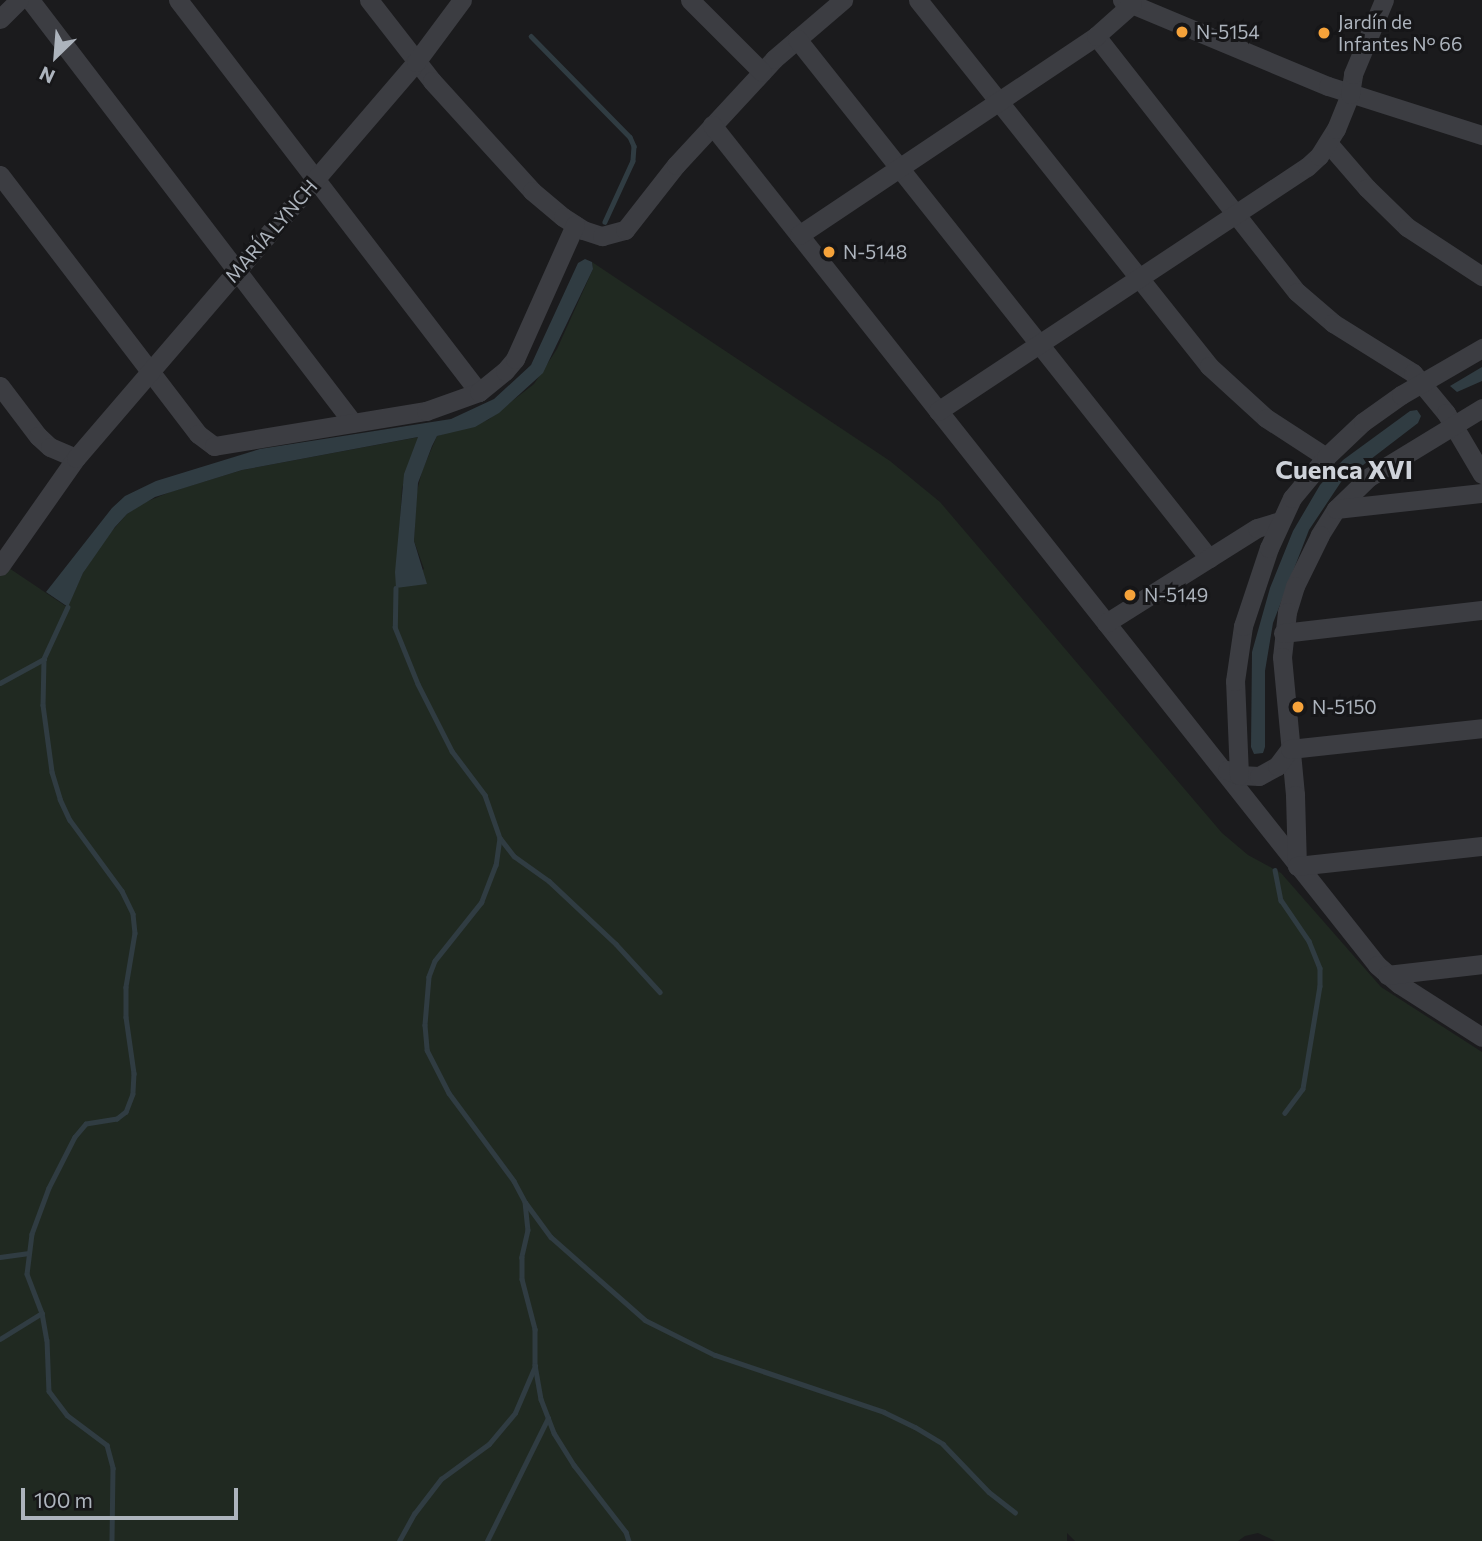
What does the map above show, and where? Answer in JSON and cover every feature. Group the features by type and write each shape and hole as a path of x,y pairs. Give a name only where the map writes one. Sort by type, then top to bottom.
{"street":[{"path":"0,19 19,0"},
{"path":"30,0 353,423"},
{"path":"178,0 479,392"},
{"path":"369,0 416,62 532,191 575,225 602,236 625,230 712,125 762,72 843,0"},
{"name":"MARÍA LYNCH","path":"0,566 76,458 416,62 462,0"},
{"path":"690,0 762,72"},
{"path":"918,0 1227,386 1266,418 1326,457"},
{"path":"938,411 1307,167 1328,143 1350,94 1353,74 1384,0"},
{"path":"799,235 1096,36 1127,2 1350,94 1482,135"},
{"path":"1096,36 1282,274 1314,309 1405,367 1421,382 1453,425 1482,474"},
{"path":"797,39 1209,558"},
{"path":"712,125 1297,866 1387,975 1482,1037"},
{"path":"1328,143 1367,188 1407,227 1482,276"},
{"path":"0,175 198,434 214,446 445,407 479,392 515,359 575,225"},
{"path":"1239,775 1235,681 1237,656 1250,601 1292,498 1326,457 1363,422 1421,382 1482,348"},
{"path":"0,386 38,436 50,447 76,458"},
{"path":"1297,866 1290,749 1282,681 1283,633 1301,573 1336,509 1369,477 1482,408"},
{"path":"1336,509 1482,493"},
{"path":"1106,623 1257,528 1280,522"},
{"path":"1283,633 1482,610"},
{"path":"1217,764 1249,777 1269,772 1290,749 1482,728"},
{"path":"1297,866 1482,846"},
{"path":"1387,975 1482,964"}],"shaded area":[{"path":"585,259 592,262 593,269 543,373 499,413 475,427 437,436 432,446 418,483 414,541 427,584 396,588 395,572 404,474 418,437 242,470 155,497 127,514 115,527 83,573 68,607 46,592 112,508 125,496 156,481 260,449 451,419 494,399 531,365 578,263"},
{"path":"592,262 890,461 940,502 1222,833 1248,855 1281,873 1381,987 1482,1052 1482,1541 1275,1541 1258,1533 1238,1541 1075,1541 1067,1533 1067,1541 0,1541 0,562 67,607 83,573 103,541 127,514 141,504 170,492 242,470 419,437 402,488 396,588 424,569 414,541 416,495 422,471 437,436 488,420 534,384 557,349 593,269"},
{"path":"1482,367 1482,381 1457,392 1450,386"},
{"path":"1417,410 1421,416 1418,423 1341,482 1309,530 1273,623 1265,671 1265,747 1263,753 1254,754 1251,747 1252,652 1270,588 1293,531 1320,485 1343,460 1410,411"}],"waterway":[{"path":"531,36 630,137 634,146 633,161 605,222"},
{"path":"396,588 395,627 418,684 452,751 485,795 500,838 514,856 549,881 616,944 660,992"},
{"path":"68,607 44,659 43,705 52,772 60,799 70,820 122,891 133,914 135,933 126,987 126,1017 134,1073 133,1094 126,1112 117,1119 86,1124 75,1137 49,1188 32,1234 27,1274 42,1313 47,1340 49,1391 67,1415 107,1445 113,1468 112,1541"},
{"path":"0,683 44,659"},
{"path":"500,838 496,865 482,902 435,961 429,977 425,1025 427,1050 449,1093 514,1181 525,1202 528,1230 522,1257 522,1279 535,1329 535,1365 541,1399 554,1433 574,1465 626,1532 629,1541"},
{"path":"1275,870 1281,900 1309,941 1320,968 1320,986 1303,1089 1285,1113"},
{"path":"526,1203 551,1237 645,1320 715,1355 884,1412 915,1427 943,1444 989,1492 1015,1512"},
{"path":"0,1257 27,1253"},
{"path":"0,1339 42,1313"},
{"path":"399,1541 414,1514 441,1479 489,1444 515,1413 535,1366"},
{"path":"487,1541 548,1418"}],"place":[{"name":"N-5154","path":"1182,32"},
{"name":"Jardín de Infantes N° 66","path":"1324,33"},
{"name":"N-5148","path":"829,252"},
{"name":"N-5149","path":"1130,595"},
{"name":"N-5150","path":"1298,707"}],"district":[{"name":"Cuenca XVI","path":"1344,469"}]}
